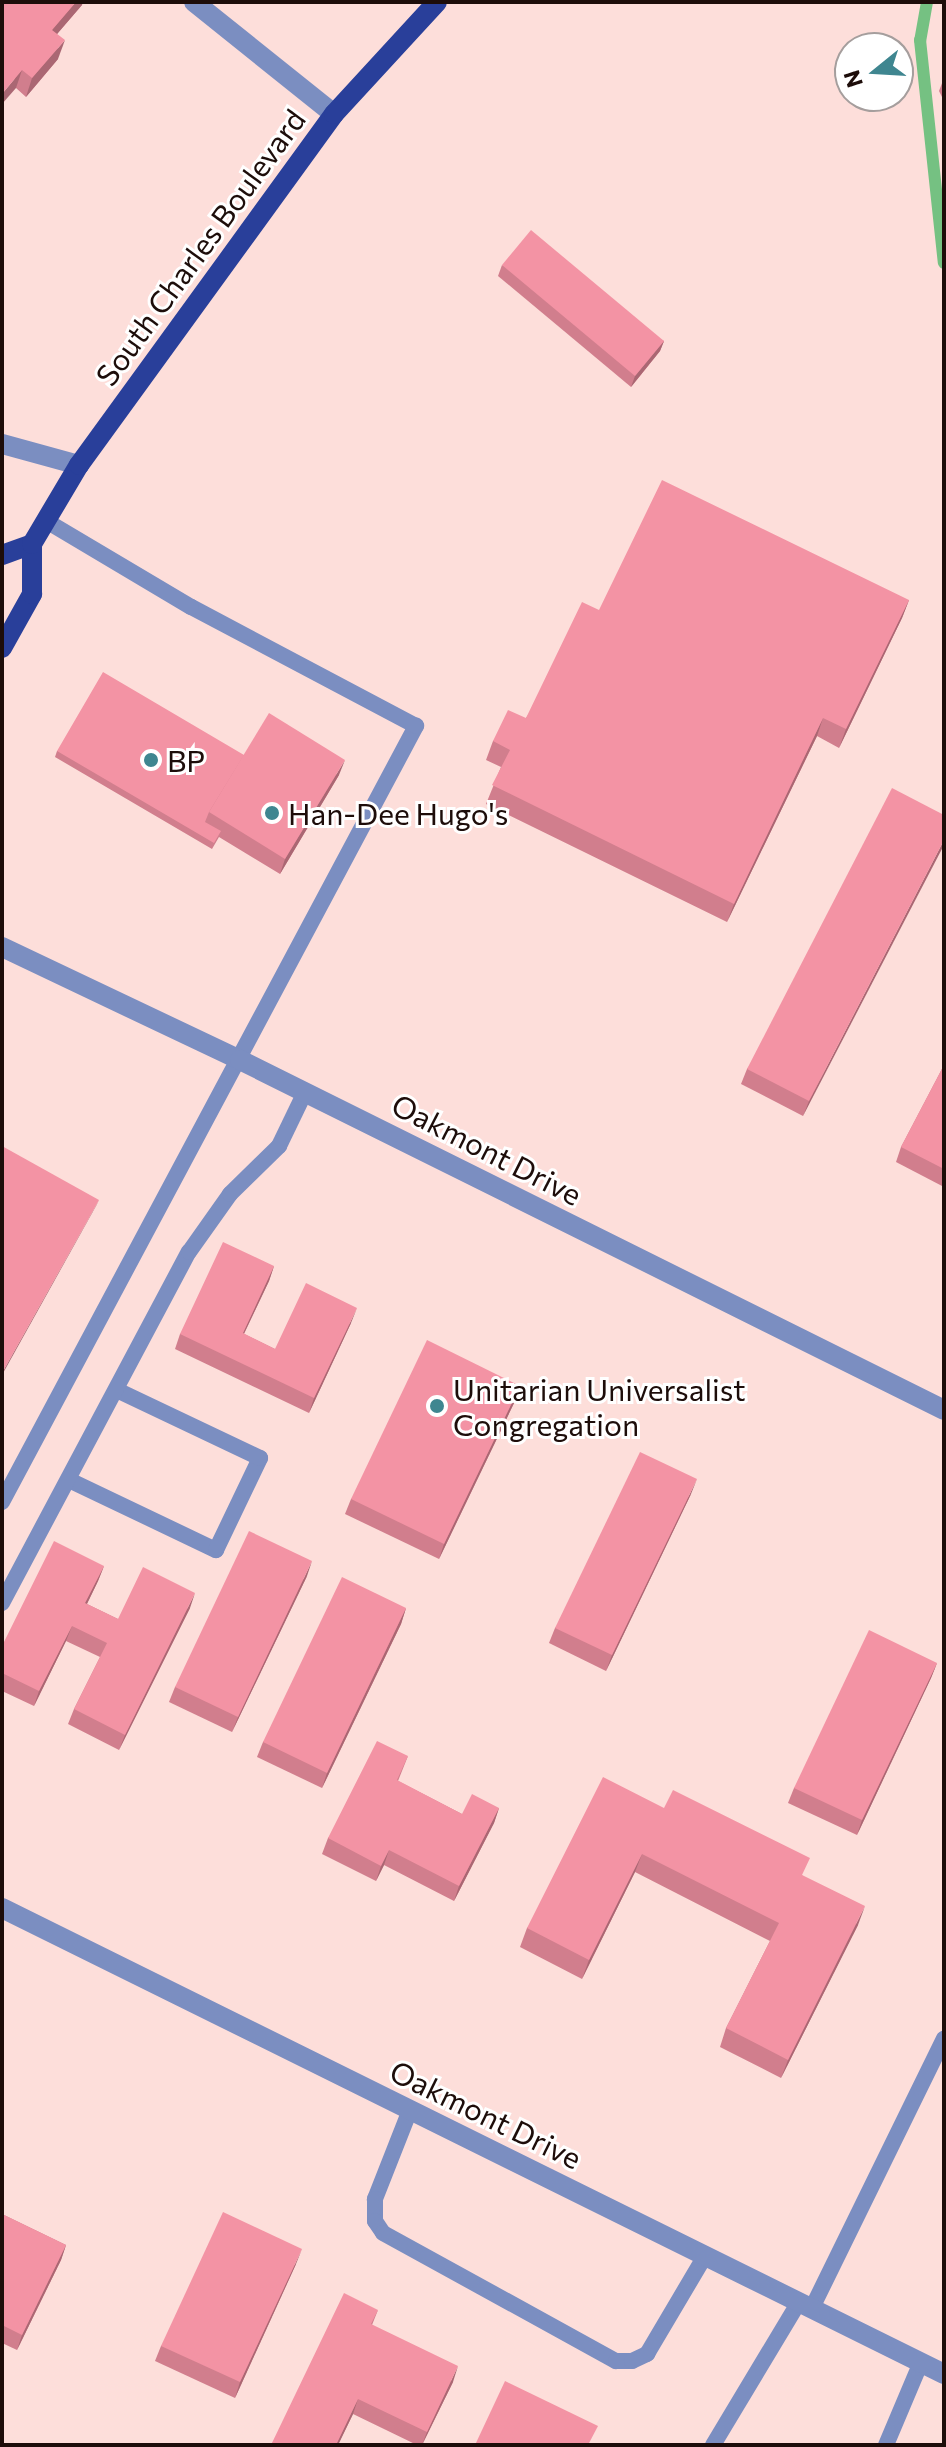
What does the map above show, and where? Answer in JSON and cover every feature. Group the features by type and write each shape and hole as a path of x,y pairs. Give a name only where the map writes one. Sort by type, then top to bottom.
{"main road":[{"name":"South Charles Boulevard","path":"32,544 79,465 334,114 437,2"},
{"path":"2,555 32,544 32,594 2,648"}],"street":[{"path":"194,2 334,114"},
{"path":"2,444 79,465"},
{"name":"Oakmont Drive","path":"2,947 240,1060 944,1410"},
{"name":"Oakmont Drive","path":"2,1908 944,2374"}],"lane":[{"path":"2,1502 416,726 191,607 46,521"},
{"path":"2,1603 189,1252 230,1194 279,1146 305,1092"},
{"path":"69,1480 216,1550 260,1458 117,1390"},
{"path":"713,2445 805,2305 944,2039"},
{"path":"410,2110 375,2199 375,2221 383,2233 616,2361 632,2361 647,2354 705,2256"},
{"path":"886,2445 921,2362"}],"building":[{"path":"2,2 76,2 52,30 65,40 32,78 22,70 2,94"},
{"path":"531,230 664,341 635,376 502,265"},
{"path":"662,480 909,600 846,729 823,718 734,904 492,785 510,750 493,741 508,710 526,718 582,602 599,610"},
{"path":"103,672 244,755 205,822 221,831 214,843 57,751"},
{"path":"269,713 345,760 285,859 209,812"},
{"path":"892,788 944,815 944,840 809,1101 747,1069"},
{"path":"944,1065 944,1169 901,1147"},
{"path":"2,1146 99,1200 2,1373"},
{"path":"223,1242 274,1266 243,1333 275,1349 306,1283 357,1308 314,1398 180,1334"},
{"path":"427,1340 520,1386 444,1544 351,1499"},
{"path":"640,1452 697,1479 612,1655 555,1628"},
{"path":"249,1531 312,1561 238,1717 175,1687"},
{"path":"54,1541 104,1566 85,1603 118,1619 143,1567 195,1593 125,1735 74,1709 107,1643 72,1626 39,1691 2,1673 2,1646"},
{"path":"342,1577 406,1608 327,1773 263,1742"},
{"path":"869,1630 937,1663 862,1820 794,1788"},
{"path":"377,1741 408,1756 397,1780 462,1814 472,1794 499,1808 459,1886 389,1850 381,1866 328,1838"},
{"path":"603,1777 664,1808 673,1790 810,1858 802,1875 865,1906 788,2060 726,2028 779,1923 642,1854 589,1960 527,1928"},
{"path":"223,2212 302,2249 240,2382 161,2346"},
{"path":"2,2214 66,2245 22,2335 2,2325"},
{"path":"344,2293 378,2310 371,2324 458,2366 427,2432 358,2399 336,2445 271,2445"},
{"path":"505,2381 598,2426 588,2445 475,2445"}],"waterway":[{"path":"927,2 920,40 944,263"}],"place":[{"name":"BP","path":"151,760"},
{"name":"Han-Dee Hugo's","path":"272,813"},
{"name":"Unitarian Universalist Congregation","path":"437,1406"}]}
